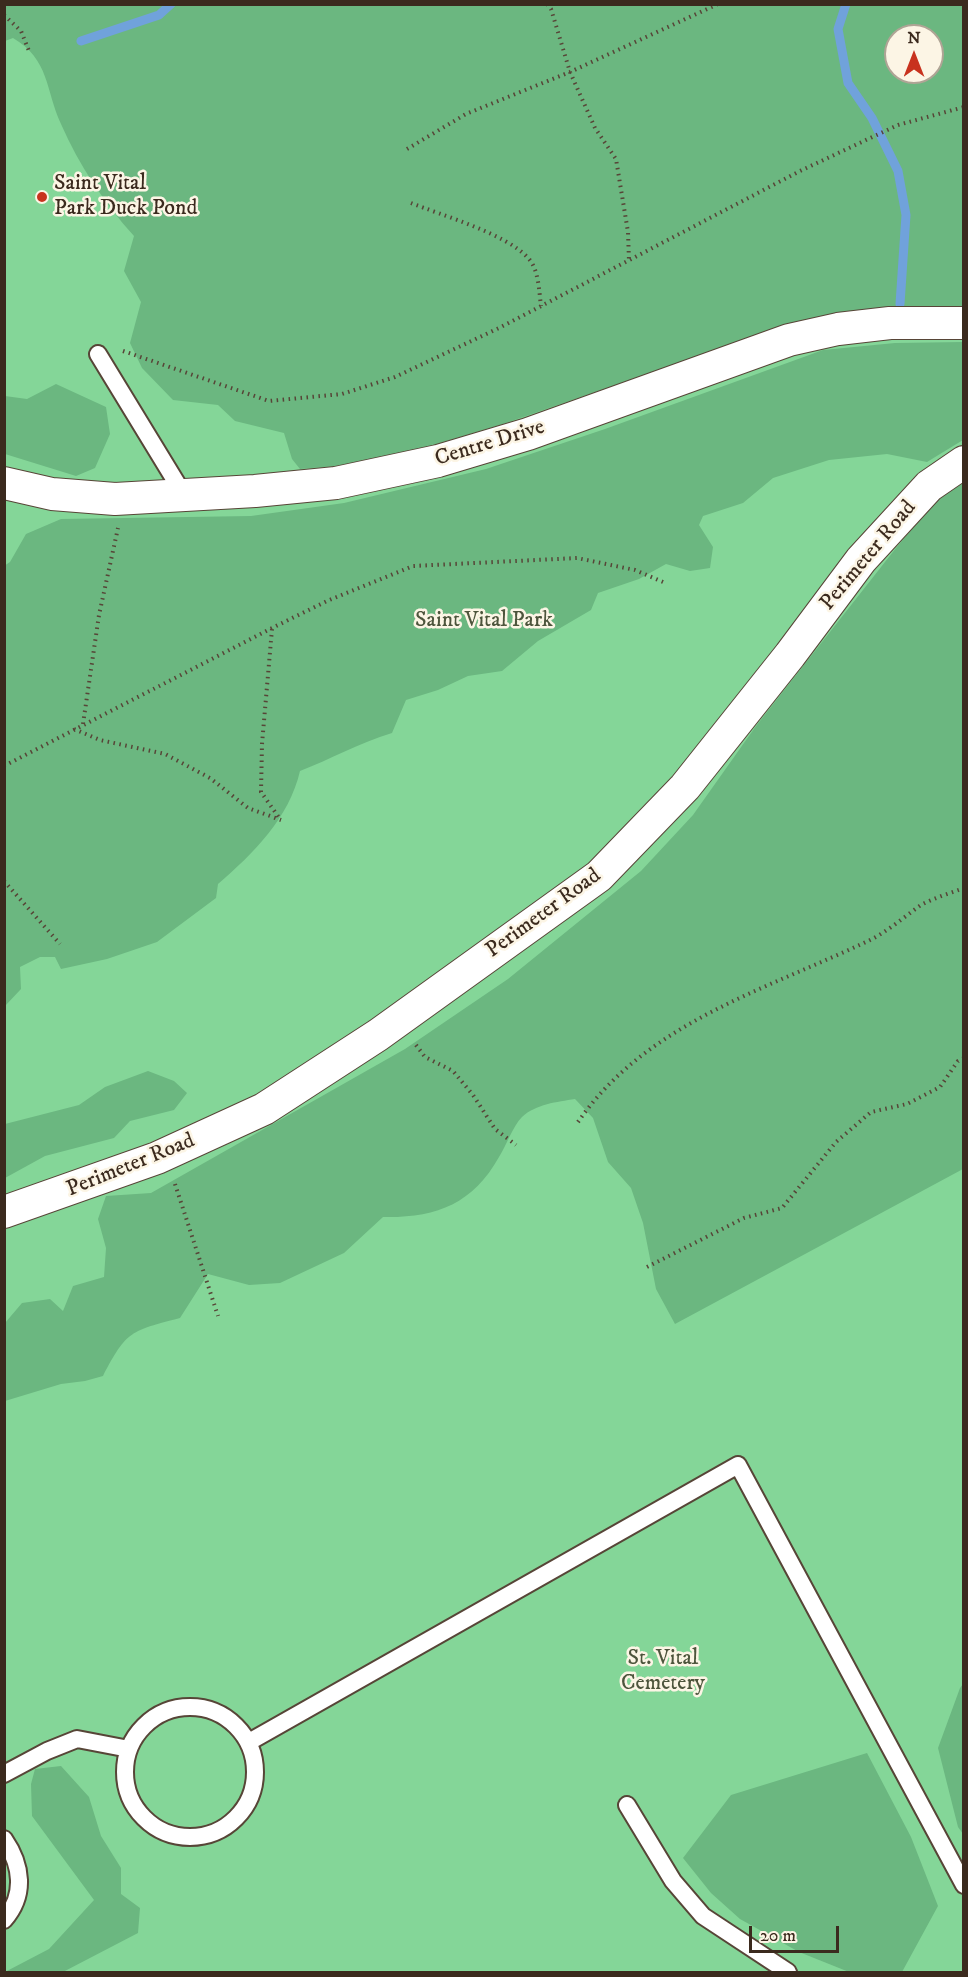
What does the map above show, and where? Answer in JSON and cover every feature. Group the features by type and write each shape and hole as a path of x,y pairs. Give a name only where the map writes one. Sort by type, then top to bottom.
{"street":[{"name":"Centre Drive","path":"4,483 52,494 122,498 336,483 438,461 528,434 789,340 838,329 890,324 963,323"},
{"name":"Perimeter Road","path":"4,1212 165,1155 264,1108 396,1022 600,876 686,787 861,560 929,486 963,462"}],"lane":[{"path":"98,354 184,495"},
{"path":"249,1742 738,1465 963,1885"},
{"path":"197,1707 218,1713 236,1725 249,1742 255,1763 255,1784 247,1805 233,1821 215,1833 194,1837 172,1835 153,1826 137,1810 128,1791 126,1780 125,1770 129,1749 140,1730 156,1716 176,1708 197,1707"},
{"path":"4,1774 47,1751 77,1739 129,1749"},
{"path":"627,1805 673,1881 703,1916 788,1972"},
{"path":"4,1839 17,1863 21,1888 10,1913 4,1920"}],"path":[{"path":"547,4 570,72 595,128 616,159 628,232 629,261"},
{"path":"407,149 466,114 570,72 718,4"},
{"path":"4,15 21,31 29,51"},
{"path":"122,351 269,401 342,394 395,377 541,306 800,171 898,125 963,107"},
{"path":"411,203 489,232 529,258 538,279 541,306"},
{"path":"83,725 89,675 115,550 122,498"},
{"path":"4,766 327,601 413,566 577,558 635,570 663,582"},
{"path":"74,729 100,740 165,754 210,778 248,808 281,820 261,792 262,744 272,628"},
{"path":"4,881 60,944"},
{"path":"578,1122 596,1095 633,1061 675,1033 732,999 870,940 924,904 963,888"},
{"path":"396,1022 425,1057 453,1071 473,1095 495,1129 516,1144"},
{"path":"647,1268 744,1218 782,1208 836,1142 871,1112 907,1104 940,1087 958,1061 963,1058"},
{"path":"165,1155 218,1316"}],"green space":[{"path":"5,4 963,5 963,311 737,343 503,424 414,451 336,466 300,469 292,459 284,433 235,421 218,405 173,400 142,368 130,343 141,302 124,271 134,236 102,197 84,169 61,124 45,76 34,56 13,38 5,41"},
{"name":"Saint Vital Park","path":"5,5 963,5 963,1972 5,1972"},
{"path":"963,342 963,440 927,462 887,454 829,460 773,478 743,503 703,516 699,525 713,547 710,568 690,571 666,564 639,579 598,593 591,610 538,641 502,671 468,676 438,690 406,700 392,733 300,771 288,804 279,819 257,847 218,884 216,898 157,942 107,959 61,969 55,957 40,957 20,967 21,989 5,1006 4,566 10,562 26,534 61,519 251,516 344,503 486,469 605,429 823,350 895,343"},
{"path":"56,384 106,407 110,434 95,468 76,476 5,454 5,396 27,399"},
{"path":"963,477 963,1169 675,1324 656,1289 643,1223 631,1188 608,1162 593,1118 575,1099 547,1104 522,1117 502,1152 477,1187 450,1205 419,1215 383,1217 344,1253 280,1283 249,1285 208,1274 180,1318 151,1326 132,1335 118,1349 103,1376 61,1384 5,1401 5,1323 22,1303 50,1299 63,1311 73,1286 104,1277 106,1248 98,1219 106,1196 151,1193 405,1049 508,979 641,871 693,815 756,726 896,548 945,490"},
{"path":"148,1071 174,1081 187,1093 174,1110 130,1121 114,1138 45,1156 5,1178 5,1124 79,1105 105,1087"},
{"path":"963,1684 963,1834 958,1827 938,1748"},
{"path":"867,1753 911,1837 938,1906 902,1972 849,1972 799,1952 740,1919 711,1893 683,1858 731,1795"},
{"path":"61,1766 89,1797 101,1836 121,1868 121,1894 140,1908 138,1933 63,1972 5,1972 49,1949 94,1900 32,1816 31,1784 35,1769"}],"waterway":[{"path":"81,41 159,15 171,4"},
{"path":"846,4 838,29 848,83 872,118 898,171 906,215 900,304"}],"place":[{"name":"Saint Vital Park Duck Pond","path":"42,197"}],"park label":[{"name":"St. Vital Cemetery","path":"663,1672"}]}
